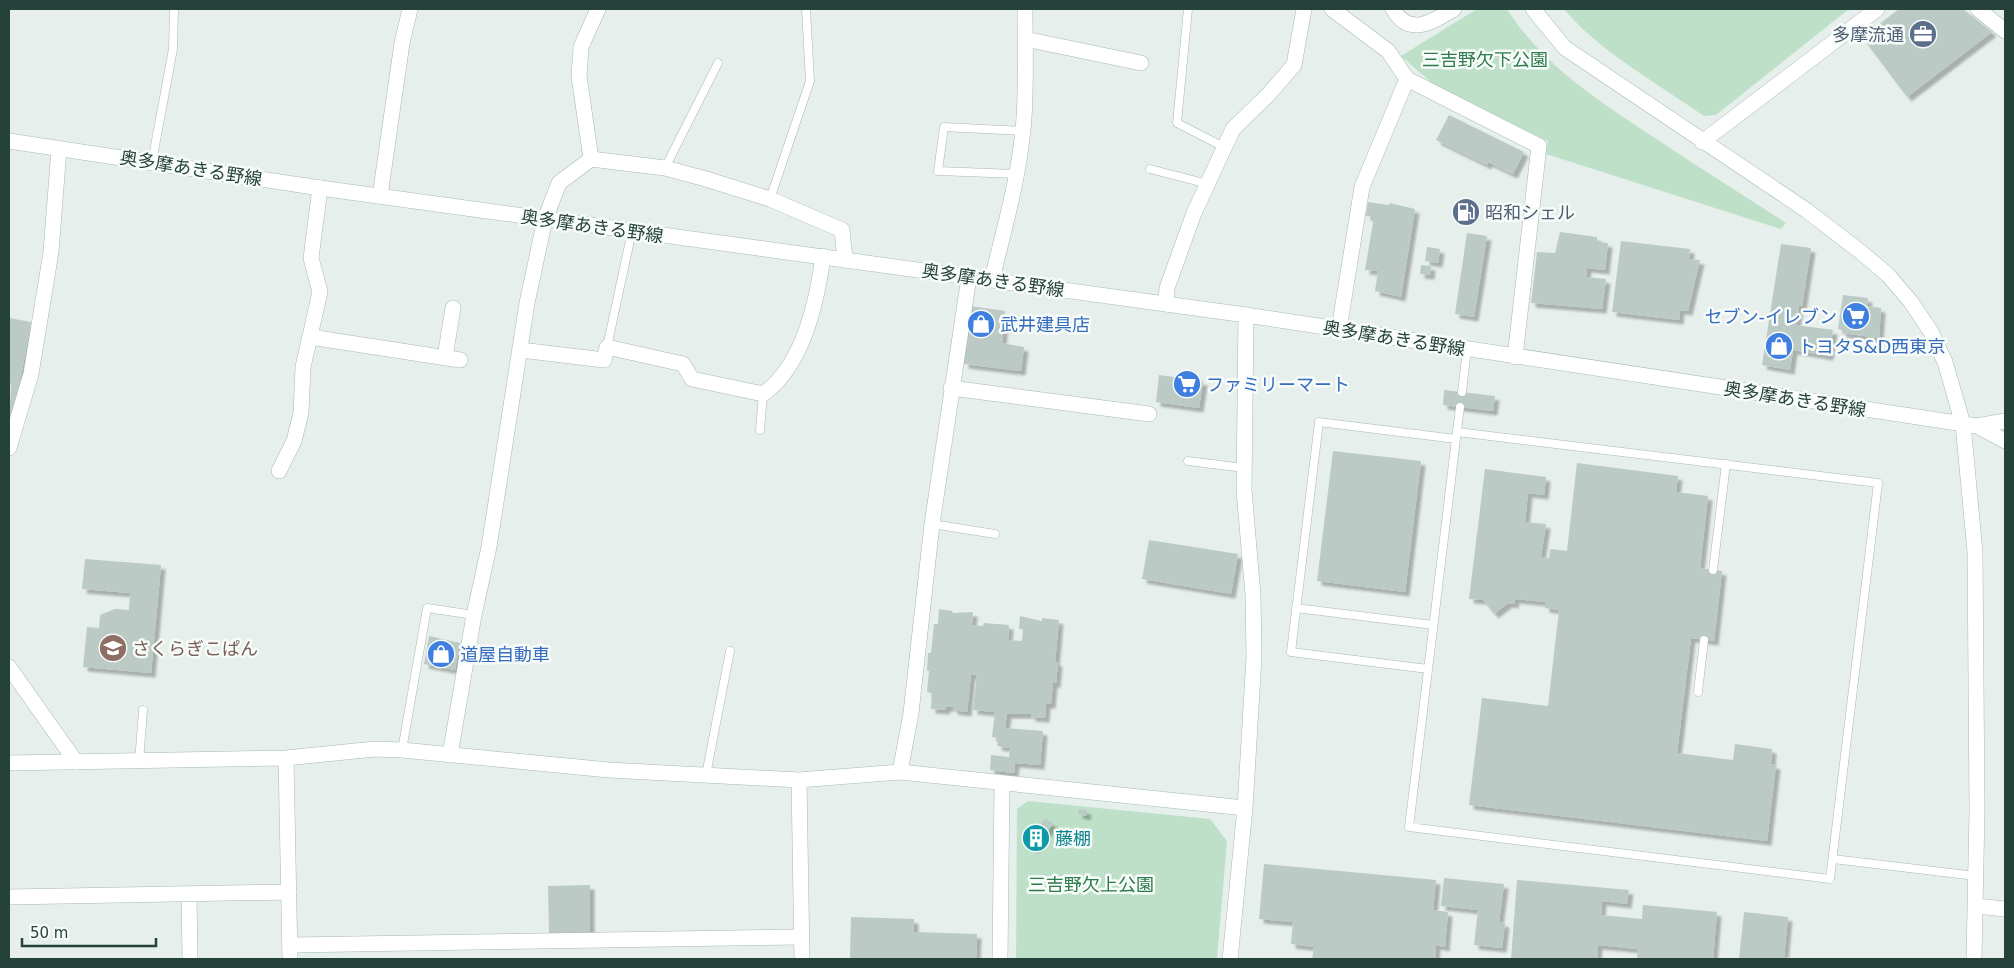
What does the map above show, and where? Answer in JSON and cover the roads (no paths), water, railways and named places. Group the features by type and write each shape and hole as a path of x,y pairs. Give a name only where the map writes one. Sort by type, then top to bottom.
{"street":[{"path":"380,196 402,43 410,9"},
{"path":"590,159 579,76 581,47 598,9"},
{"path":"992,279 1017,174 1023,131 1027,77 1025,9"},
{"path":"1166,304 1167,288 1194,213 1233,129 1242,118 1268,95 1294,65 1304,9"},
{"path":"1332,9 1388,51 1407,79 1539,146 1515,357"},
{"path":"1393,9 1396,14 1413,25 1428,25 1454,9"},
{"path":"1533,9 1565,48 1702,142 1806,210 1888,275 1911,302 1931,332 1970,425 1978,675 1976,876 1983,907 1974,959"},
{"path":"1702,142 1877,9"},
{"path":"1978,9 2005,31"},
{"path":"1025,39 1141,63"},
{"path":"1339,329 1362,187 1407,79"},
{"name":"奥多摩あきる野線","path":"9,141 545,220 823,256 1246,315 1970,425 2005,422"},
{"path":"9,448 31,374 51,252 59,149"},
{"path":"450,755 474,615 489,547 521,350 526,303 545,220 559,184 590,159 665,168 770,199 842,230 845,260"},
{"path":"279,471 294,441 301,413 303,367 320,292 311,258 320,188"},
{"path":"521,350 604,360 607,347 683,364 692,379 763,394 772,387 794,357 806,329 818,288 823,256"},
{"path":"900,772 912,704 932,524 969,277"},
{"path":"310,337 452,358 453,308"},
{"path":"1230,959 1245,808 1254,657 1253,595 1244,468 1246,315"},
{"path":"951,388 1149,414"},
{"name":"奥多摩あきる野線","path":"1970,425 2005,441"},
{"path":"9,668 76,762"},
{"path":"9,763 286,758 375,749 609,770 799,780 900,772 1245,808"},
{"path":"286,758 290,952 801,937"},
{"path":"799,780 802,959"},
{"path":"1000,959 1002,783"},
{"path":"9,897 289,892"},
{"path":"189,894 190,959"},
{"path":"1983,907 2005,910"}],"lane":[{"path":"152,162 173,49 174,9"},
{"path":"770,199 810,81 806,9"},
{"path":"1188,9 1177,123 1224,147"},
{"path":"665,168 718,63"},
{"path":"1017,174 938,171 944,127 1023,131"},
{"path":"1150,168 1208,184"},
{"path":"607,347 632,231"},
{"path":"1462,392 1467,349"},
{"path":"760,430 763,394"},
{"path":"1428,669 1291,652 1319,422 1456,435 1726,464 1878,483 1830,879 1409,827 1428,669 1433,625 1456,435 1460,407"},
{"path":"1188,461 1244,468"},
{"path":"1713,570 1726,464"},
{"path":"932,524 995,534"},
{"path":"402,750 427,608 474,615"},
{"path":"1296,608 1433,625"},
{"path":"1698,692 1704,640"},
{"path":"706,775 730,651"},
{"path":"139,762 143,710"},
{"path":"1833,859 1976,876"}],"place":[{"name":"多摩流通","path":"1923,34"},
{"name":"昭和シェル","path":"1466,212"},
{"name":"セブン-イレブン","path":"1856,316"},
{"name":"武井建具店","path":"981,324"},
{"name":"トヨタS&D西東京","path":"1779,346"},
{"name":"ファミリーマート","path":"1187,384"},
{"name":"さくらぎこぱん","path":"113,648"},
{"name":"道屋自動車","path":"441,654"},
{"name":"藤棚","path":"1036,838"}],"park label":[{"name":"三吉野欠下公園","path":"1485,59"},
{"name":"三吉野欠上公園","path":"1091,884"}]}
